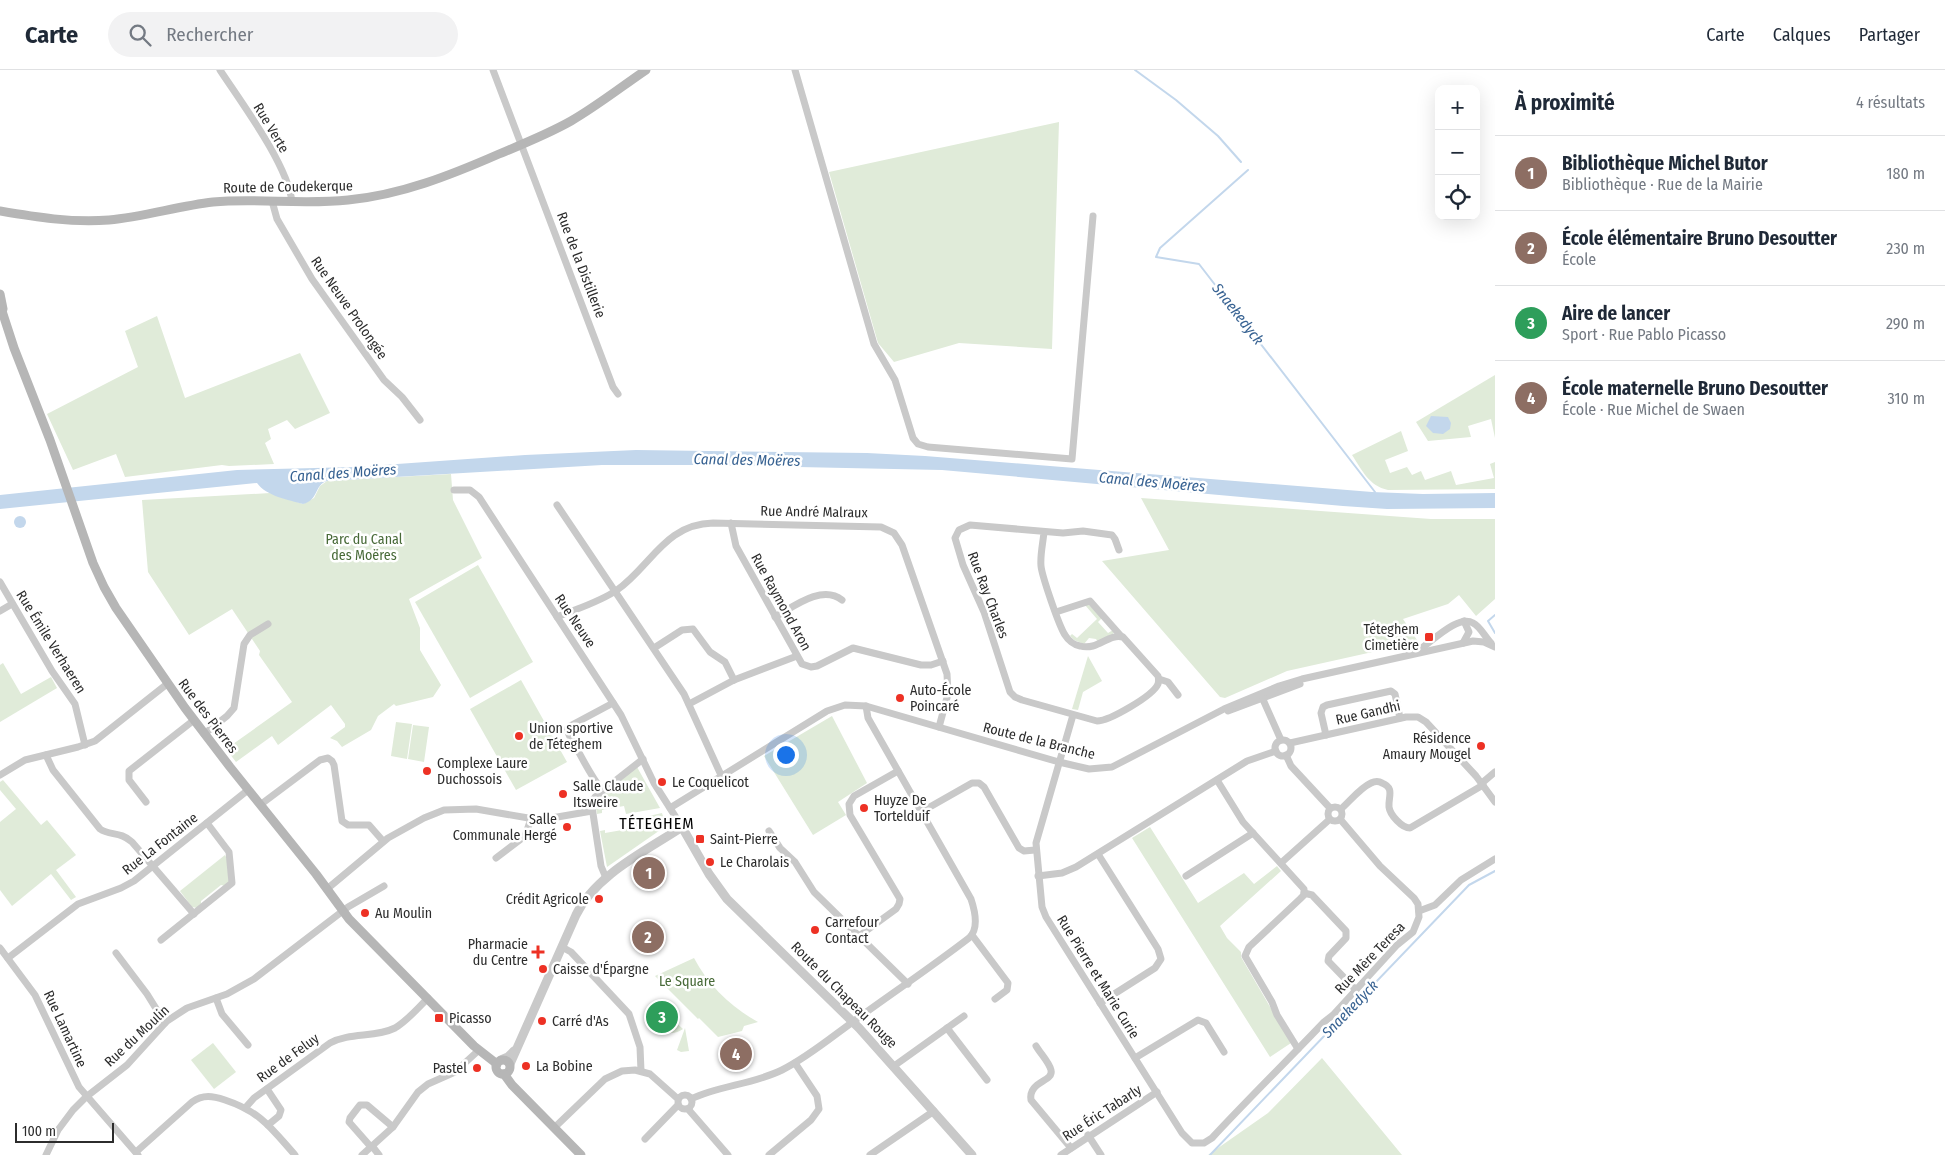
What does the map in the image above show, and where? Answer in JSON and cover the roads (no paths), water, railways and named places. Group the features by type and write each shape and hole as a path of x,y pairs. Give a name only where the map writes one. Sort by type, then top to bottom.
{"main road":[{"name":"Route de Coudekerque","path":"0,211 73,221 96,221 211,203 348,200 397,191 446,176 521,145 574,119 646,70"},
{"name":"Route de Coudekerque","path":"0,215 23,215"},
{"name":"Rue des Pierres","path":"0,294 4,316"},
{"name":"Rue des Pierres","path":"0,305 19,364 65,481 93,563 106,592 167,684 204,734 360,931 479,1050 503,1063 497,1071 504,1074 554,1128"},
{"path":"554,1128 581,1155"}],"street":[{"name":"Rue Verte","path":"220,70 272,153 288,183 292,202"},
{"name":"Rue de la Distillerie","path":"493,70 613,387 618,394"},
{"path":"795,70 874,344 895,380 913,438 920,445 925,447 1072,459 1093,216"},
{"name":"Rue Neuve Prolongée","path":"272,201 277,219 312,279 384,380 402,396 420,420"},
{"name":"Rue Neuve","path":"454,490 467,489 476,493 613,703 657,788 682,827"},
{"path":"558,505 654,648 689,704 722,775"},
{"name":"Rue Raymond Aron","path":"731,523 735,544 774,617 802,664 811,667 817,666 853,648 920,665 931,665 942,661"},
{"name":"Rue André Malraux","path":"556,617 616,591 680,531 698,524 874,526 889,530 902,545 948,677 949,688 939,727"},
{"name":"Rue Ray Charles","path":"1119,550 1114,537 1109,534 1083,531 1065,533 1044,532 970,525 959,530 955,540 963,565 984,612 1009,690 1015,697 1097,722 1105,720 1141,700 1157,686 1159,680"},
{"path":"1044,532 1041,568 1064,634 1077,646 1095,646 1113,637 1121,636"},
{"name":"Rue Émile Verhaeren","path":"0,582 52,671 76,707 85,745"},
{"path":"774,617 818,595 831,594 842,600"},
{"path":"1056,612 1090,601 1156,673 1159,680 1168,682 1178,694"},
{"path":"0,611 12,604"},
{"path":"1463,643 1469,632 1469,628 1464,621"},
{"name":"Route de la Branche","path":"1414,654 1454,624 1464,621 1475,624 1495,647"},
{"path":"204,734 234,708 244,642 250,635 268,624"},
{"path":"654,648 682,630 693,629 710,652 725,662 734,680"},
{"name":"Route de la Branche","path":"670,808 830,710 845,705 866,706 1089,769 1112,767 1211,716 1297,680 1463,643 1478,641 1495,647"},
{"path":"689,704 734,680 796,656"},
{"path":"0,775 20,762 85,745 101,737 167,684"},
{"path":"1326,735 1322,713 1324,706 1387,691 1391,691 1394,694 1400,718"},
{"path":"1262,696 1281,740"},
{"path":"602,790 590,776 588,766 567,729 613,703"},
{"path":"691,1099 768,1076 795,1062 908,984 972,935 975,926 972,901 867,716 866,706"},
{"path":"1059,762 1073,715"},
{"name":"Rue Gandhi","path":"1290,744 1413,716 1424,720 1482,784"},
{"path":"146,802 129,780 129,771 194,720"},
{"path":"1281,740 1286,740 1290,744 1290,750 1286,755 1279,754 1276,750 1276,744 1281,740"},
{"path":"1038,876 1070,870 1250,759 1276,750"},
{"path":"46,755 53,770 102,830 127,837 194,914"},
{"path":"1286,755 1291,766 1330,808"},
{"path":"260,805 320,760 328,758 332,760 334,765 342,821 348,825 369,825 383,841"},
{"path":"606,878 602,869 592,811 593,799 643,759"},
{"name":"Rue Pierre et Marie Curie","path":"1059,762 1036,840 1035,850 1042,904 1045,915 1134,1058"},
{"path":"859,936 897,907 900,899 850,815 849,804 854,796 898,771"},
{"path":"1341,809 1367,785 1380,782 1387,786 1390,792 1389,807 1391,812 1403,826 1410,828 1482,784 1495,772"},
{"path":"1217,780 1241,820 1303,888 1304,893 1300,899 1249,947 1245,956 1298,1049"},
{"path":"921,812 972,783 979,783 984,788 1019,848 1035,850"},
{"path":"1482,784 1495,802"},
{"name":"Rue La Fontaine","path":"8,958 78,904 124,887 248,790"},
{"path":"1330,808 1336,806 1341,809"},
{"path":"1330,808 1328,814 1330,818 1336,821 1340,819"},
{"path":"327,889 383,841 424,818 447,810 476,809 543,820 592,811"},
{"path":"1340,819 1342,815 1341,809"},
{"path":"1281,863 1330,818"},
{"path":"496,858 525,836 531,819"},
{"path":"1340,819 1386,872 1412,895 1417,902 1419,911 1435,905 1462,880 1495,859"},
{"path":"161,940 230,886 233,880 229,852 207,823"},
{"path":"503,1063 520,1040 582,902 606,878 682,827"},
{"name":"Route du Chapeau Rouge","path":"682,827 709,874 727,899 853,1022 972,1155"},
{"path":"769,831 780,848 795,862 814,892 908,984"},
{"path":"1186,876 1253,833"},
{"path":"1098,854 1158,949 1161,959 1155,968 1100,1003"},
{"name":"Rue du Moulin","path":"46,1155 61,1125 86,1097 127,1065 165,1023 187,1008 235,990 262,975 343,911 384,886"},
{"path":"1304,893 1313,896 1346,931 1346,938 1330,955 1328,960 1356,990"},
{"name":"Rue Mère Teresa","path":"1285,1063 1356,990 1396,945 1412,933 1419,922 1419,911"},
{"path":"972,935 1008,983 1007,990 995,999"},
{"path":"562,947 571,952 628,1014 640,1047 642,1056 641,1071"},
{"name":"Rue Lamartine","path":"0,948 35,994 74,1077 86,1097 137,1153"},
{"path":"116,953 147,994 165,1023"},
{"path":"216,998 222,1014 248,1045"},
{"name":"Rue de Feluy","path":"246,1107 254,1098 335,1040 396,1028 428,998"},
{"path":"894,1066 964,1016"},
{"path":"1134,1058 1198,1020 1206,1023 1224,1052"},
{"path":"947,1028 987,1080"},
{"path":"1036,1046 1050,1068 1051,1073 1049,1078 1032,1089 1030,1094 1031,1100 1070,1148"},
{"path":"362,1155 393,1127 418,1092 428,1084 455,1072 479,1050"},
{"name":"Rue Éric Tabarly","path":"1134,1058 1186,1138 1194,1143 1204,1143 1212,1138 1261,1085 1285,1063"},
{"path":"769,1155 811,1120 819,1109 817,1096 795,1062"},
{"path":"554,1128 608,1077 622,1070 641,1071 655,1077 682,1109 688,1109 728,1155"},
{"path":"267,1089 281,1110 278,1117 268,1125"},
{"name":"Rue Éric Tabarly","path":"1061,1155 1088,1135 1157,1092"},
{"path":"645,1139 685,1095 691,1099"},
{"path":"137,1153 192,1102 200,1098 213,1096 246,1107 257,1114 295,1155"},
{"path":"688,1109 692,1104 691,1099"},
{"path":"380,1155 350,1122 350,1118 360,1106 367,1105 393,1127"},
{"path":"870,1155 934,1111"},
{"path":"1088,1135 1101,1155"}],"water":[{"path":"1431,416 1448,417 1451,423 1450,429 1443,434 1433,433 1426,426"},
{"name":"Canal des Moëres","path":"636,450 867,453 1372,492 1423,494 1495,493 1495,508 1387,509 1343,506 942,470 602,465 327,481 320,486 312,499 303,504 272,494 257,483 0,509 0,495 237,470 355,467 525,455"},
{"path":"22,516 25,517 25,527 18,528 15,527 14,520 15,517"}],"waterway":[{"name":"Snaekedyck","path":"1135,70 1176,100 1218,136 1241,162"},
{"name":"Snaekedyck","path":"1248,170 1160,248 1156,257 1199,264 1375,492"},
{"name":"Snaekedyck","path":"1495,615 1488,621 1495,633"},
{"name":"Snaekedyck","path":"1210,1155 1469,885 1495,871"}],"place":[{"name":"Téteghem Cimetière","path":"1429,637"},
{"name":"Auto-École Poincaré","path":"900,698"},
{"name":"Union sportive de Téteghem","path":"519,736"},
{"name":"Résidence Amaury Mougel","path":"1481,746"},
{"name":"Complexe Laure Duchossois","path":"427,771"},
{"name":"Le Coquelicot","path":"662,782"},
{"name":"Salle Claude Itsweire","path":"563,794"},
{"name":"Huyze De Tortelduif","path":"864,808"},
{"name":"Salle Communale Hergé","path":"567,827"},
{"name":"Saint-Pierre","path":"700,839"},
{"name":"Le Charolais","path":"710,862"},
{"name":"Bibliothèque Michel Butor","path":"649,873"},
{"name":"Crédit Agricole","path":"599,899"},
{"name":"Au Moulin","path":"365,913"},
{"name":"Carrefour Contact","path":"815,930"},
{"name":"École élémentaire Bruno Desoutter","path":"648,937"},
{"name":"Pharmacie du Centre","path":"538,952"},
{"name":"Caisse d'Épargne","path":"543,969"},
{"name":"Aire de lancer","path":"662,1017"},
{"name":"Picasso","path":"439,1018"},
{"name":"Carré d'As","path":"542,1021"},
{"name":"École maternelle Bruno Desoutter","path":"736,1054"},
{"name":"La Bobine","path":"526,1066"},
{"name":"Pastel","path":"477,1068"}],"district":[{"name":"TÉTEGHEM","path":"657,823"}],"park label":[{"name":"Parc du Canal des Moëres","path":"364,548"},
{"name":"Le Square","path":"687,981"}]}
